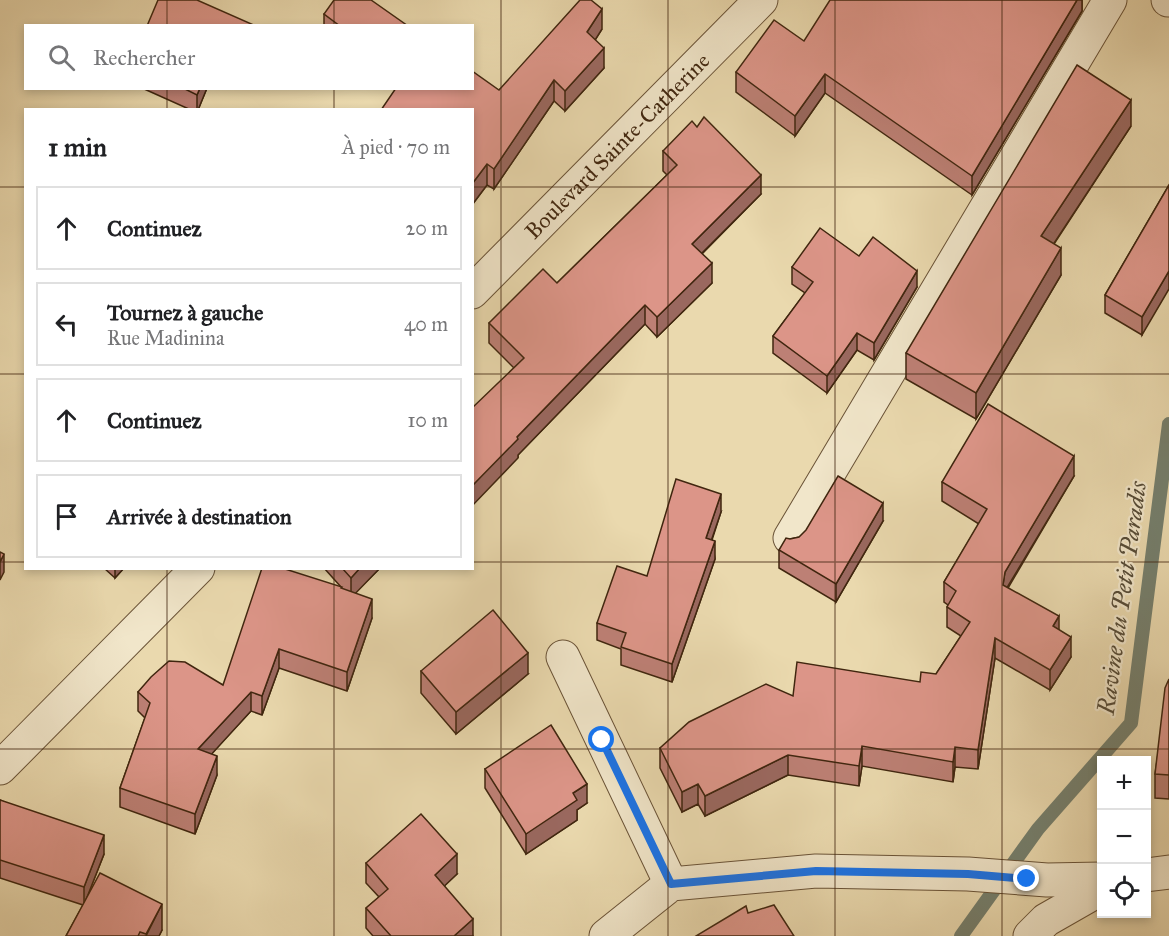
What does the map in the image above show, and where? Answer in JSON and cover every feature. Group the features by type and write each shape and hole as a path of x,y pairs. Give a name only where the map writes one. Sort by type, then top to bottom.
{"street":[{"name":"Boulevard Sainte-Catherine","path":"474,290 761,0"},
{"path":"790,538 1110,0"},
{"path":"0,768 196,570"},
{"path":"563,657 671,884"},
{"path":"606,936 671,884 816,871 968,874 1047,880 1097,879"},
{"path":"1151,874 1169,872"},
{"path":"1030,936 1046,920 1097,890"}],"building":[{"path":"158,0 197,0 251,24 148,24"},
{"path":"334,0 371,0 405,24 337,24 324,14"},
{"path":"580,0 591,0 602,9 587,32 604,48 565,91 554,80 494,169 487,164 474,181 474,108 382,108 395,90 474,90 474,72 499,90"},
{"path":"830,0 1077,0 972,176 825,74 795,116 736,72 774,20 804,41"},
{"path":"1077,65 1131,100 1041,236 1061,248 976,393 906,353"},
{"path":"187,90 199,90 197,95"},
{"path":"704,117 761,175 692,244 712,263 657,317 645,305 474,484 474,406 524,358 489,323 543,269 557,283 677,165 663,151 692,121 697,127"},
{"path":"1169,185 1169,271 1142,317 1105,295"},
{"path":"820,228 859,256 873,237 917,271 874,343 857,333 827,376 773,336 813,282 792,267"},
{"path":"988,404 1074,456 1005,572 1003,585 1059,616 1053,626 1071,637 1050,670 995,638 978,750 955,747 953,762 862,746 859,766 788,755 705,796 698,784 682,792 660,748 689,722 766,684 793,696 797,662 920,682 921,672 936,674 970,622 947,607 956,591 944,582 987,509 942,482"},
{"path":"838,476 883,503 836,584 779,550 786,538 799,537 806,530"},
{"path":"676,479 721,494 706,538 715,541 672,664 621,647 626,633 597,623 617,566 647,576"},
{"path":"261,570 288,570 372,599 347,672 279,649 262,696 251,692 198,749 217,756 195,814 120,788 150,703 138,692 151,677 169,661 185,662 223,685"},
{"path":"344,570 358,570 351,578"},
{"path":"493,610 528,653 456,712 421,671"},
{"path":"1169,679 1169,775 1155,774 1165,688"},
{"path":"551,725 587,784 573,793 577,800 526,834 485,769"},
{"path":"0,800 104,835 84,887 0,860"},
{"path":"421,814 457,854 435,875 473,919 454,936 391,936 366,908 388,889 366,863"},
{"path":"100,873 162,904 146,934 140,932 138,936 66,936"},
{"path":"774,905 794,936 696,936 746,906 748,913"}],"waterway":[{"name":"Ravine du Petit Paradis","path":"961,936 1038,829 1131,723 1169,424"}],"route":[{"path":"602,740 671,884 816,871 968,874 1027,879"}]}
